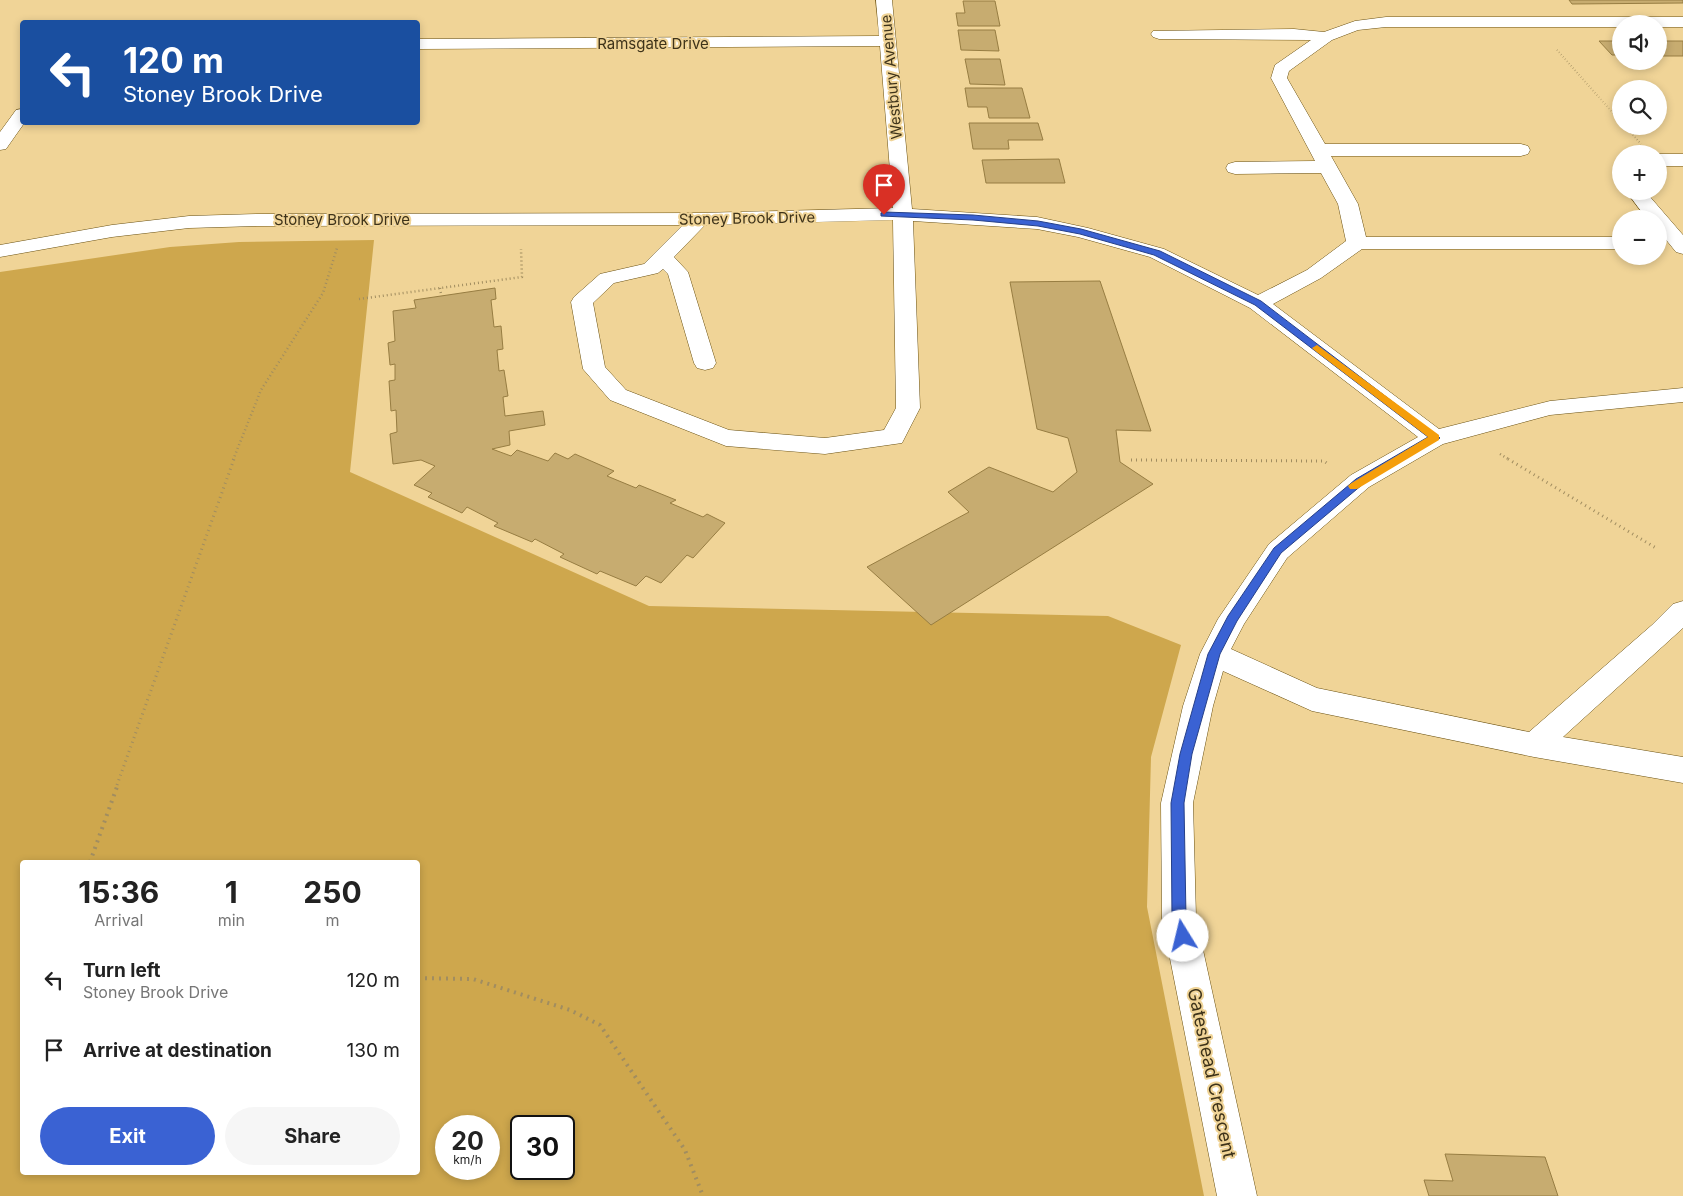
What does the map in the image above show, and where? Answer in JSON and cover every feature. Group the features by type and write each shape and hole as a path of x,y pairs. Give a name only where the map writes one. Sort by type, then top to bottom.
{"street":[{"name":"Westbury Avenue","path":"662,256 651,269 607,278 582,302 594,369 618,395 726,438 826,446 894,437 908,408 903,214 884,0"},
{"path":"1358,243 1348,204 1338,183 1279,78 1281,68 1326,37 1355,26 1386,22 1534,15 1550,21 1683,22"},
{"path":"1159,34 1294,34 1326,37"},
{"name":"Ramsgate Drive","path":"420,44 888,41"},
{"path":"0,145 20,117"},
{"path":"1235,168 1323,159 1521,150"},
{"path":"1667,160 1683,160"},
{"path":"1643,200 1651,210"},
{"name":"Stoney Brook Drive","path":"0,252 112,231 189,222 348,219 700,219 903,214 1038,223 1081,232 1157,253 1258,303 1435,438"},
{"path":"700,219 662,256 678,272 705,363"},
{"path":"1667,229 1683,249"},
{"path":"1258,303 1314,274 1358,243 1612,243"},
{"path":"1667,247 1683,249"},
{"name":"Gateshead Crescent","path":"1237,1196 1179,918 1177,803 1186,754 1214,654 1232,619 1278,550 1360,481 1435,438 1550,408 1683,395"},
{"path":"1534,745 1683,611"},
{"path":"1214,654 1312,699 1534,745 1683,770"}],"path":[{"path":"1534,15 1612,111"},
{"path":"1633,135 1641,145"},
{"path":"91,860 233,462 261,390 323,293 327,275 348,219"},
{"path":"359,299 522,277 519,219"},
{"path":"440,288 441,294"},
{"path":"1465,429 1507,459 1656,548"},
{"path":"1132,460 1324,461 1360,481"},
{"path":"420,978 473,979 570,1010 600,1025 685,1150 703,1196"}],"shaded area":[{"path":"374,240 350,472 649,606 1108,616 1181,645 1151,757 1147,907 1204,1196 0,1196 0,272 170,247 239,242"}],"building":[{"path":"1569,0 1683,0 1683,3 1572,4"},
{"path":"963,1 995,1 1000,26 958,26 956,13 965,13"},
{"path":"958,30 995,30 999,51 961,50"},
{"path":"1599,41 1612,41 1612,55"},
{"path":"1667,41 1683,41 1683,56 1667,56"},
{"path":"965,59 1000,59 1005,85 970,84"},
{"path":"965,88 1022,88 1030,118 989,118 987,107 968,107"},
{"path":"969,123 1038,123 1043,140 1008,140 1009,149 973,149"},
{"path":"1059,159 1065,183 986,183 982,160"},
{"path":"1100,281 1151,431 1116,430 1120,462 1153,484 931,625 867,567 969,512 948,492 989,467 1053,492 1077,472 1068,438 1037,429 1010,282"},
{"path":"495,288 496,299 491,300 494,327 501,326 503,349 497,350 499,371 504,370 508,396 503,397 505,416 543,411 545,425 509,431 510,445 492,449 511,456 517,450 548,461 555,453 568,459 575,454 614,471 607,476 636,488 639,485 676,500 670,503 703,517 707,514 725,523 693,558 687,555 661,583 646,576 636,586 600,571 597,574 560,557 564,554 535,539 532,542 494,526 498,523 467,507 462,513 428,497 432,493 414,485 435,466 421,460 393,464 390,434 397,432 396,410 391,411 389,381 395,380 395,364 390,365 388,343 395,341 393,311 416,308 414,300"},
{"path":"1445,1154 1545,1157 1558,1196 1429,1196 1424,1180 1453,1181"}],"slow traffic":[{"path":"1317,348 1435,438 1354,486"}],"route":[{"path":"884,215 903,214 1038,223 1081,232 1157,253 1258,303 1435,438 1360,481 1278,550 1232,619 1214,654 1186,754 1177,803 1179,918 1183,936"}]}
